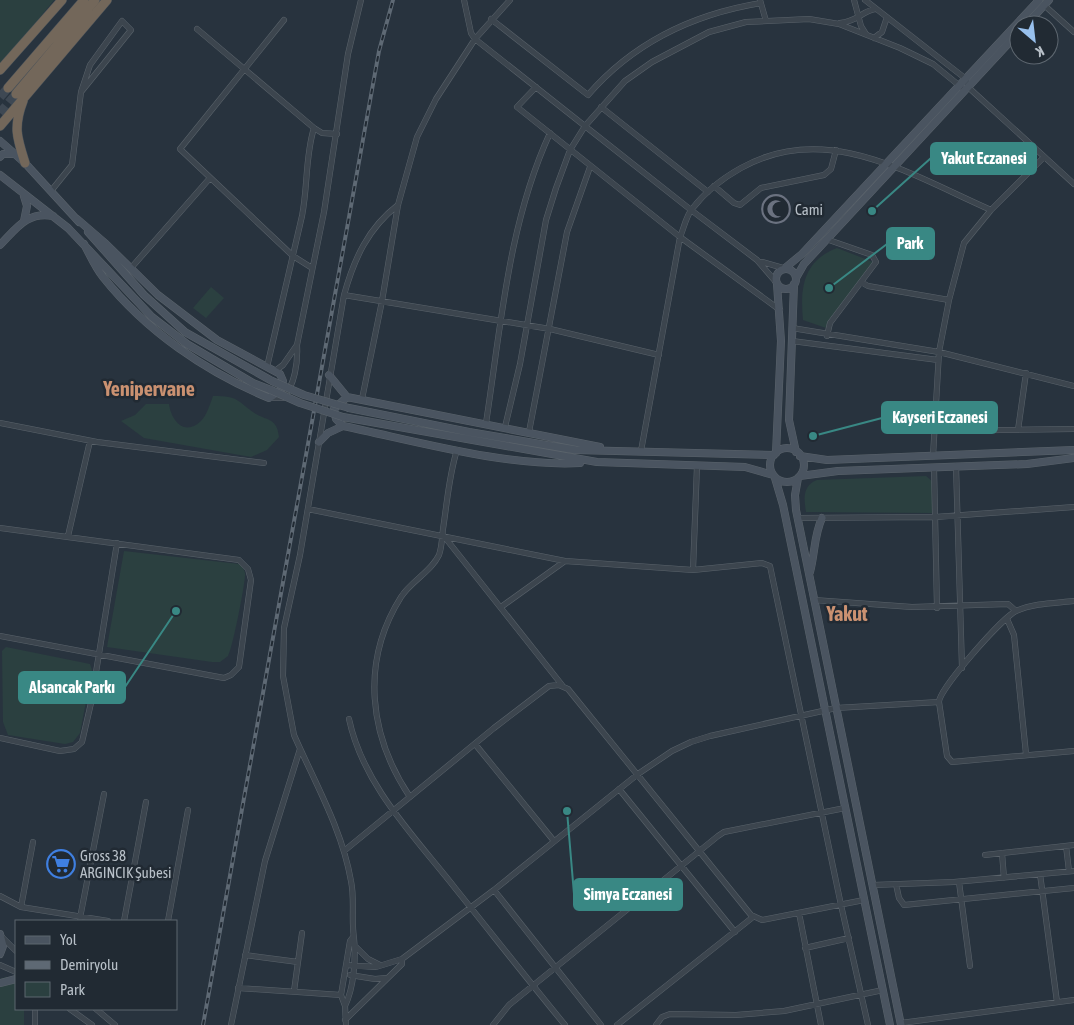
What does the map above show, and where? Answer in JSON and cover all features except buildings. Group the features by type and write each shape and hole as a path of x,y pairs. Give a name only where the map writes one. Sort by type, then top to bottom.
{"highway":[{"path":"0,70 64,0"},
{"path":"8,88 84,0"},
{"path":"16,94 95,0"},
{"path":"0,117 7,115 107,0"},
{"path":"0,126 26,94"},
{"path":"25,163 17,139 16,124 26,94"}],"street":[{"path":"0,175 54,216 84,244 159,322 187,344 270,394 283,398 289,392 298,358 297,344 336,134 348,54 360,2 353,0"},
{"path":"464,0 471,33 475,39 757,260 768,266 793,271 795,281 789,420 798,454 804,466 799,477 794,501 901,1024 1074,1000"},
{"path":"362,399 382,301 398,204 413,149 422,126 475,39 510,0"},
{"path":"854,0 861,26 867,35"},
{"path":"865,0 966,79 968,88 1074,184"},
{"path":"491,19 588,95 624,60 674,29 712,14 761,1 766,21"},
{"path":"1034,15 1044,2"},
{"path":"1044,2 1074,32"},
{"path":"757,260 776,283 786,289 795,281 804,264 966,79 1044,2"},
{"path":"840,24 860,18 868,11 875,9"},
{"path":"874,38 882,32 887,17"},
{"path":"505,427 520,364 525,325 546,220 570,150 585,126 626,81 652,62 709,32 746,22 809,18 840,24 900,48 932,64 959,87 968,88"},
{"path":"284,20 180,149 293,256 312,268"},
{"path":"51,191 72,165 81,92 90,65 122,21 131,30 81,92"},
{"path":"197,29 314,128 322,133 336,134"},
{"path":"890,1025 783,505 770,462 775,454 781,341 780,310 776,283 777,272 802,254 968,88 1009,43"},
{"path":"536,87 517,107 680,237 780,310"},
{"path":"601,107 708,192"},
{"path":"271,369 305,204 306,168 309,144 314,128"},
{"path":"486,424 519,217 532,173 550,133"},
{"path":"0,141 25,163 131,281 186,332 272,381 304,395 349,408 576,450 775,454 786,449 798,454 827,460 1074,450"},
{"path":"641,450 680,237 691,210 714,186 745,165 778,152 804,148 836,150 890,165 991,210"},
{"path":"714,186 736,204 740,204 761,188 827,173 831,169 836,150"},
{"path":"0,157 3,154 14,154"},
{"path":"934,456 939,352 949,300 964,243 991,210 1044,157"},
{"path":"530,432 567,232 590,166"},
{"path":"131,268 210,178"},
{"path":"23,192 27,206 24,221"},
{"path":"345,1006 350,995 353,966 353,892 344,851 334,822 300,748 288,710 283,654 284,628 308,509 329,375 344,295 352,266 363,244 371,232 398,204"},
{"path":"0,246 24,221 40,214 54,216"},
{"path":"77,219 158,295 217,340 271,369 283,381 280,391 270,394"},
{"path":"826,239 875,258 875,265 830,323 827,336"},
{"path":"861,282 868,286 949,300"},
{"path":"344,295 525,325 659,355"},
{"path":"792,328 827,336 939,352 1074,386"},
{"path":"792,341 938,360"},
{"path":"271,369 283,365 297,344"},
{"path":"1018,430 1026,373"},
{"path":"329,375 347,396 615,450"},
{"path":"270,394 343,417 596,462"},
{"path":"347,396 334,410 336,418 343,426 457,450 551,465 596,462 748,468 786,482 799,477 838,471 1027,464 1074,458"},
{"path":"0,423 90,441 264,463"},
{"path":"319,442 328,434 343,426"},
{"path":"934,432 1074,429"},
{"path":"68,536 90,441"},
{"path":"410,798 395,773 380,738 375,711 375,674 383,639 397,604 407,589 431,566 440,554 453,464 457,450"},
{"path":"693,570 697,466"},
{"path":"956,466 962,668"},
{"path":"934,467 936,608"},
{"path":"797,518 935,517 1074,507"},
{"path":"308,509 565,561 693,570 764,563 770,566 868,1025"},
{"path":"809,574 816,552 816,532 822,518"},
{"path":"0,528 239,560 248,569 251,580 239,667 231,675 220,678 0,636"},
{"path":"442,535 562,686 568,689 698,851 754,917 762,920 864,900"},
{"path":"0,738 60,751 70,750 80,745 91,703 117,543"},
{"path":"501,607 565,561"},
{"path":"814,600 936,608 1008,604 1016,611"},
{"path":"1074,601 1016,611 943,690 939,702 946,756 952,762 1074,751"},
{"path":"1007,619 1014,635 1026,754"},
{"path":"344,851 474,744 549,686 562,686"},
{"path":"346,965 383,966 402,959 494,890 638,774 672,751 700,739 836,708 939,702"},
{"path":"349,719 353,740 364,767 394,811 565,1025"},
{"path":"474,744 554,841"},
{"path":"231,1025 265,861 300,748"},
{"path":"619,789 734,932"},
{"path":"80,918 104,794"},
{"path":"124,920 146,802"},
{"path":"493,1025 505,1009 555,967 724,832 845,808"},
{"path":"168,920 188,810"},
{"path":"21,907 33,842"},
{"path":"985,855 1074,845"},
{"path":"873,885 959,882 1072,871 1066,846"},
{"path":"1002,853 1004,878"},
{"path":"1040,874 1057,1002"},
{"path":"959,882 970,966"},
{"path":"896,884 898,898 904,905 1074,888"},
{"path":"494,890 600,1025"},
{"path":"0,896 21,907 99,920"},
{"path":"799,913 821,1025"},
{"path":"617,1025 754,917"},
{"path":"294,991 302,933"},
{"path":"1,935 15,950"},
{"path":"0,954 2,946 1,935"},
{"path":"346,1023 345,1006 341,995 350,941 353,937"},
{"path":"806,948 848,938"},
{"path":"354,945 368,959 383,966"},
{"path":"245,955 298,962"},
{"path":"346,1023 387,977 402,964 402,959"},
{"path":"0,965 15,972"},
{"path":"344,974 375,979 387,977"},
{"path":"0,983 15,979"},
{"path":"238,988 341,995"},
{"path":"656,1025 662,1017 670,1014 752,1014 784,1011 883,990"},
{"path":"35,1010 35,1025"},
{"path":"71,1010 92,1025"},
{"path":"97,1010 115,1025"}],"green space":[{"path":"0,0 54,0 0,67"},
{"path":"837,248 873,262 826,328 803,320 803,287 806,277 817,260"},
{"path":"211,287 224,298 206,318 193,308"},
{"path":"213,396 233,398 256,414 271,421 276,426 279,437 267,450 251,457 144,438 121,421 135,415 146,404 169,404 172,416 179,424 184,427 195,426 203,419"},
{"path":"926,476 933,482 932,513 806,512 806,489 817,480"},
{"path":"124,551 239,564 241,566 245,573 243,589 228,656 220,662 212,662 107,647"},
{"path":"6,647 90,664 92,670 80,733 73,742 65,744 8,735 3,722 2,651"},
{"path":"6,977 15,982 15,1010 24,1010 24,1025 0,1025 0,979"}],"tunnel":[{"path":"0,97 8,88"},
{"path":"0,113 16,94"}],"railway":[{"path":"203,1025 379,51 393,0"}],"place":[{"name":"Cami","path":"776,209"},
{"name":"Yakut Eczanesi","path":"872,211"},
{"name":"Park","path":"829,288"},
{"name":"Kayseri Eczanesi","path":"813,436"},
{"name":"Alsancak Parkı","path":"176,611"},
{"name":"Simya Eczanesi","path":"567,811"},
{"name":"Gross 38 ARGINCIK Şubesi","path":"61,864"}],"district":[{"name":"Yenipervane","path":"149,388"},
{"name":"Yakut","path":"847,613"}]}
